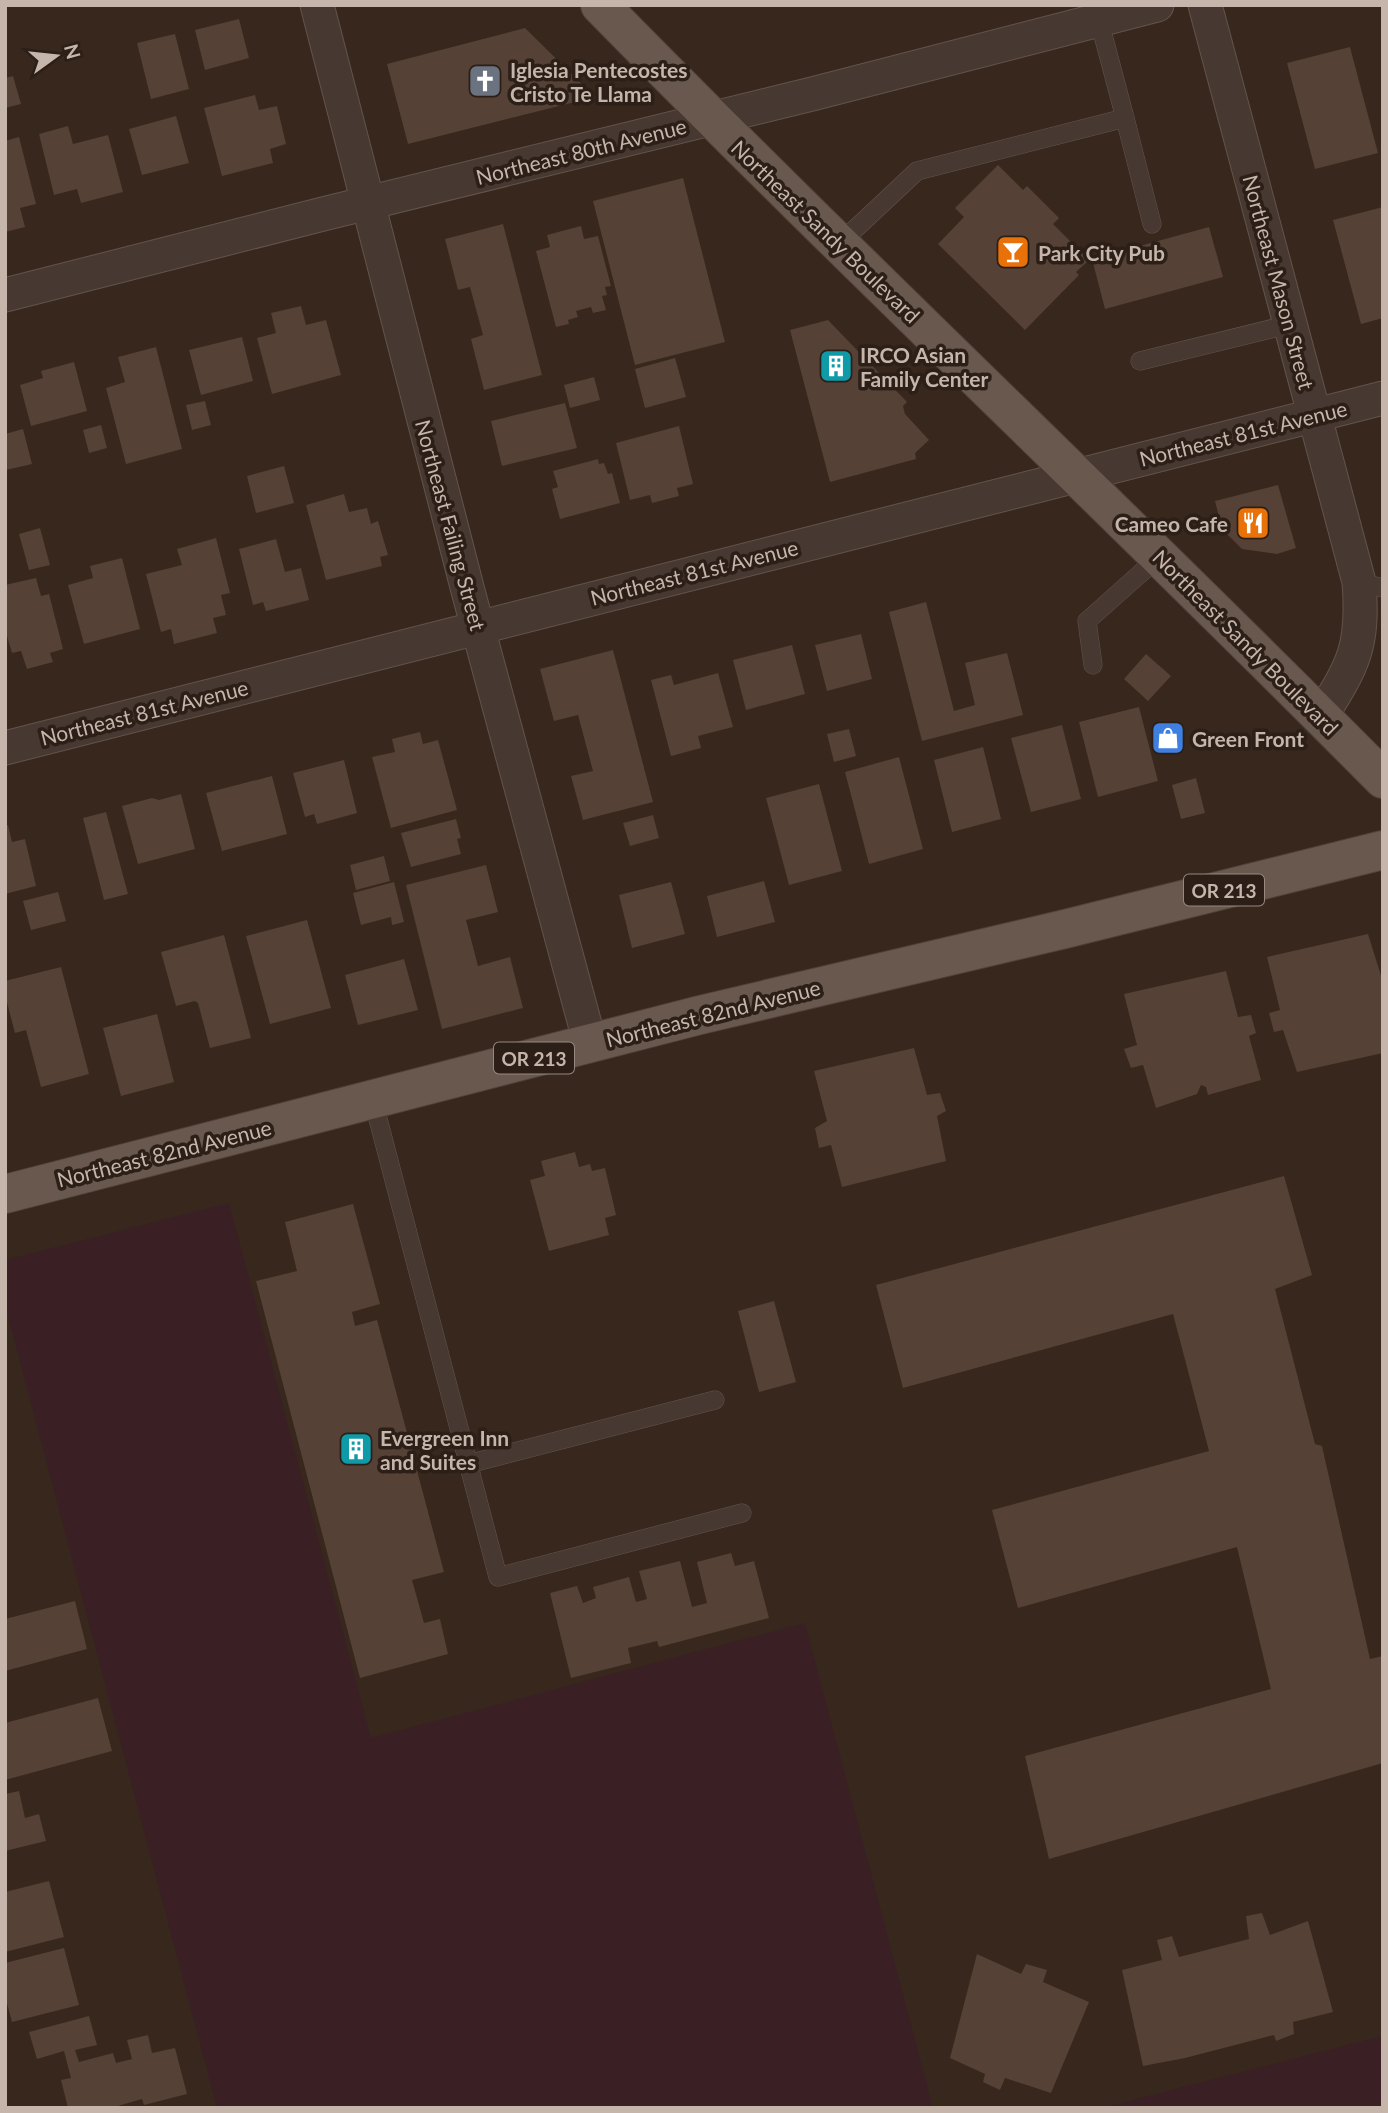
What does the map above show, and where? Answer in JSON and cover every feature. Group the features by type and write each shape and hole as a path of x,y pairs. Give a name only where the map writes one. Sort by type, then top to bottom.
{"main road":[{"name":"Northeast Sandy Boulevard","path":"600,5 838,245 1160,556 1383,779"},
{"name":"Northeast 82nd Avenue","path":"5,1194 590,1043 1383,850"}],"street":[{"name":"Northeast Failing Street","path":"317,5 366,203 590,1043"},
{"name":"Northeast 80th Avenue","path":"5,295 1157,5"},
{"name":"Northeast Mason Street","path":"1205,5 1315,415 1371,585 1361,602 1358,647 1349,672 1321,716"},
{"name":"Northeast 81st Avenue","path":"5,748 1383,398"}],"lane":[{"path":"1099,20 1152,224"},
{"path":"838,245 917,171 1125,118"},
{"path":"1140,361 1291,324"},
{"path":"1093,665 1087,621 1160,556"},
{"path":"373,1100 498,1577 742,1513"},
{"path":"468,1464 715,1400"}],"shaded area":[{"path":"229,1203 371,1738 805,1623 933,2108 217,2108 5,1305 5,1260"},
{"path":"1383,2036 1383,2108 1101,2108"}],"building":[{"path":"239,19 249,58 205,70 195,30"},
{"name":"Iglesia Pentecostes Cristo Te Llama","path":"525,28 595,97 408,144 387,64"},
{"path":"175,34 189,89 151,99 137,43"},
{"path":"1350,47 1378,153 1315,169 1287,63"},
{"path":"13,76 21,104 5,108 5,78"},
{"path":"255,95 259,110 277,106 286,144 270,149 273,163 222,176 204,108"},
{"path":"176,116 189,163 142,175 129,129"},
{"path":"68,126 73,144 108,135 123,192 81,203 77,189 54,195 39,134"},
{"path":"19,137 36,204 20,208 25,227 5,232 5,141"},
{"name":"Park City Pub","path":"998,165 1023,190 1027,186 1059,218 1053,224 1089,260 1076,272 1079,275 1025,330 938,244 964,217 955,208"},
{"path":"683,178 725,342 635,365 593,201"},
{"path":"1383,207 1383,318 1361,324 1333,220"},
{"path":"503,224 542,375 484,390 471,339 483,335 470,287 458,290 445,239"},
{"path":"581,226 584,239 598,236 611,286 605,287 607,295 602,296 606,310 593,313 591,307 576,311 578,317 568,320 569,324 556,327 536,251 550,247 547,235"},
{"path":"1209,227 1223,277 1105,309 1092,259"},
{"path":"301,306 306,325 326,320 341,375 272,394 257,338 276,333 271,313"},
{"name":"IRCO Asian Family Center","path":"828,320 907,402 903,406 905,414 929,440 915,453 916,459 830,482 790,330"},
{"path":"242,337 253,381 201,395 189,350"},
{"path":"156,347 182,449 126,464 106,388 125,382 118,357"},
{"path":"675,358 686,397 645,408 635,369"},
{"path":"74,362 87,411 31,426 20,385 43,378 41,371"},
{"path":"594,377 600,400 570,408 564,385"},
{"path":"205,401 211,425 192,430 186,405"},
{"path":"565,403 577,448 502,466 491,421"},
{"path":"101,425 107,448 89,453 83,430"},
{"path":"679,426 693,484 677,488 679,496 652,503 650,495 630,500 616,443"},
{"path":"23,429 32,464 6,470 5,434"},
{"path":"598,459 599,464 604,463 608,474 612,473 620,503 560,519 552,489 558,487 553,471"},
{"path":"284,466 294,503 256,513 247,476"},
{"path":"1278,485 1296,548 1277,554 1242,549 1222,529 1215,501"},
{"path":"344,494 349,512 367,508 371,524 378,521 388,555 380,557 382,566 326,580 306,505"},
{"path":"40,528 50,565 29,570 19,534"},
{"path":"216,538 230,593 221,595 226,615 213,618 217,633 174,644 171,629 161,632 146,574 182,565 177,549"},
{"path":"276,539 285,572 301,568 309,600 266,611 263,602 253,605 239,549"},
{"path":"122,558 140,629 84,644 68,585 93,578 90,566"},
{"path":"36,578 41,596 49,594 63,649 50,653 53,662 27,669 21,651 12,653 5,629 5,585"},
{"path":"926,602 954,711 975,705 965,663 1007,653 1023,715 922,741 889,612"},
{"path":"861,634 872,679 827,691 815,645"},
{"path":"792,645 805,694 746,710 733,660"},
{"path":"613,650 653,802 583,820 571,776 593,771 578,715 554,721 540,669"},
{"path":"1146,654 1171,676 1148,701 1124,679"},
{"path":"718,673 733,727 698,736 701,748 671,756 651,680 671,675 674,685"},
{"path":"1139,707 1158,781 1098,797 1079,722"},
{"path":"1062,725 1081,799 1031,812 1011,738"},
{"path":"849,729 856,756 834,762 827,734"},
{"path":"420,732 423,744 438,740 457,810 391,828 372,757 395,752 392,739"},
{"path":"983,747 1001,819 952,832 934,760"},
{"path":"899,757 923,849 869,864 845,772"},
{"path":"344,760 357,813 317,824 314,814 305,817 293,773"},
{"path":"272,776 287,834 222,851 206,793"},
{"path":"1196,778 1205,813 1181,819 1172,785"},
{"path":"819,784 842,871 789,885 766,798"},
{"path":"181,794 195,849 138,864 122,806"},
{"path":"106,812 128,894 104,900 83,818"},
{"path":"653,815 659,838 630,846 623,823"},
{"path":"456,819 461,838 457,839 461,854 411,867 401,833"},
{"path":"8,825 12,842 25,839 36,886 5,894 5,826"},
{"path":"384,856 390,881 356,890 350,865"},
{"path":"486,865 498,912 466,920 478,966 510,957 523,1008 442,1029 406,885"},
{"path":"764,881 775,922 717,937 707,896"},
{"path":"394,882 404,922 392,925 391,917 361,925 353,893"},
{"path":"671,882 685,934 632,948 619,895"},
{"path":"58,892 66,921 31,930 23,901"},
{"path":"307,920 331,1008 270,1024 246,936"},
{"path":"1368,934 1383,982 1383,1053 1297,1072 1283,1030 1274,1032 1269,1013 1280,1010 1267,957"},
{"path":"224,935 251,1038 210,1048 198,1003 195,1001 176,1006 161,952"},
{"path":"404,959 418,1010 358,1025 345,975"},
{"path":"61,967 89,1074 41,1087 26,1030 15,1033 5,995 5,981"},
{"path":"1226,971 1238,1017 1251,1015 1256,1033 1249,1036 1261,1080 1208,1095 1206,1087 1201,1085 1197,1094 1156,1108 1143,1065 1131,1068 1124,1049 1137,1045 1124,994"},
{"path":"157,1014 174,1082 121,1096 103,1028"},
{"path":"914,1048 927,1095 940,1093 946,1111 937,1116 946,1161 842,1187 831,1145 819,1148 815,1128 827,1121 814,1071"},
{"path":"575,1152 579,1167 590,1164 592,1171 605,1168 616,1215 605,1218 609,1235 549,1251 530,1180 545,1176 541,1161"},
{"path":"1284,1176 1312,1275 1275,1289 1315,1444 1322,1446 1370,1659 1383,1656 1383,1763 1049,1859 1025,1756 1271,1689 1237,1547 1018,1608 992,1510 1209,1451 1173,1314 903,1388 876,1285"},
{"name":"Evergreen Inn and Suites","path":"353,1204 380,1304 352,1312 355,1326 377,1320 444,1572 412,1580 424,1623 440,1619 448,1654 360,1678 256,1281 297,1271 285,1222"},
{"path":"774,1301 796,1382 759,1392 738,1311"},
{"path":"731,1553 735,1566 754,1561 769,1618 659,1647 657,1641 628,1648 631,1663 571,1678 550,1593 577,1586 583,1603 596,1598 593,1587 629,1577 636,1602 647,1599 639,1571 680,1561 692,1607 707,1603 697,1562"},
{"path":"75,1601 87,1649 5,1671 5,1619"},
{"path":"98,1698 112,1751 5,1780 5,1723"},
{"path":"19,1791 25,1818 39,1814 46,1841 5,1851 5,1794"},
{"path":"49,1881 64,1937 5,1952 5,1892"},
{"path":"1262,1913 1270,1935 1308,1921 1333,2012 1293,2022 1294,2034 1276,2041 1274,2035 1143,2066 1122,1970 1162,1960 1157,1940 1172,1936 1179,1957 1249,1939 1246,1916"},
{"path":"64,1948 79,2005 12,2022 5,1996 5,1963"},
{"path":"977,1954 1021,1974 1026,1964 1047,1970 1043,1982 1089,2002 1051,2093 1005,2078 1000,2090 983,2082 985,2074 950,2058"},
{"path":"89,2016 97,2045 75,2050 79,2062 113,2053 116,2063 132,2059 127,2040 148,2035 152,2053 175,2048 187,2094 144,2105 142,2099 111,2108 68,2108 61,2080 71,2078 64,2051 37,2059 29,2032"}],"place":[{"name":"Iglesia Pentecostes Cristo Te Llama","path":"485,81"},
{"name":"Park City Pub","path":"1013,252"},
{"name":"IRCO Asian Family Center","path":"836,366"},
{"name":"Cameo Cafe","path":"1253,523"},
{"name":"Green Front","path":"1168,738"},
{"name":"Evergreen Inn and Suites","path":"356,1449"}]}
